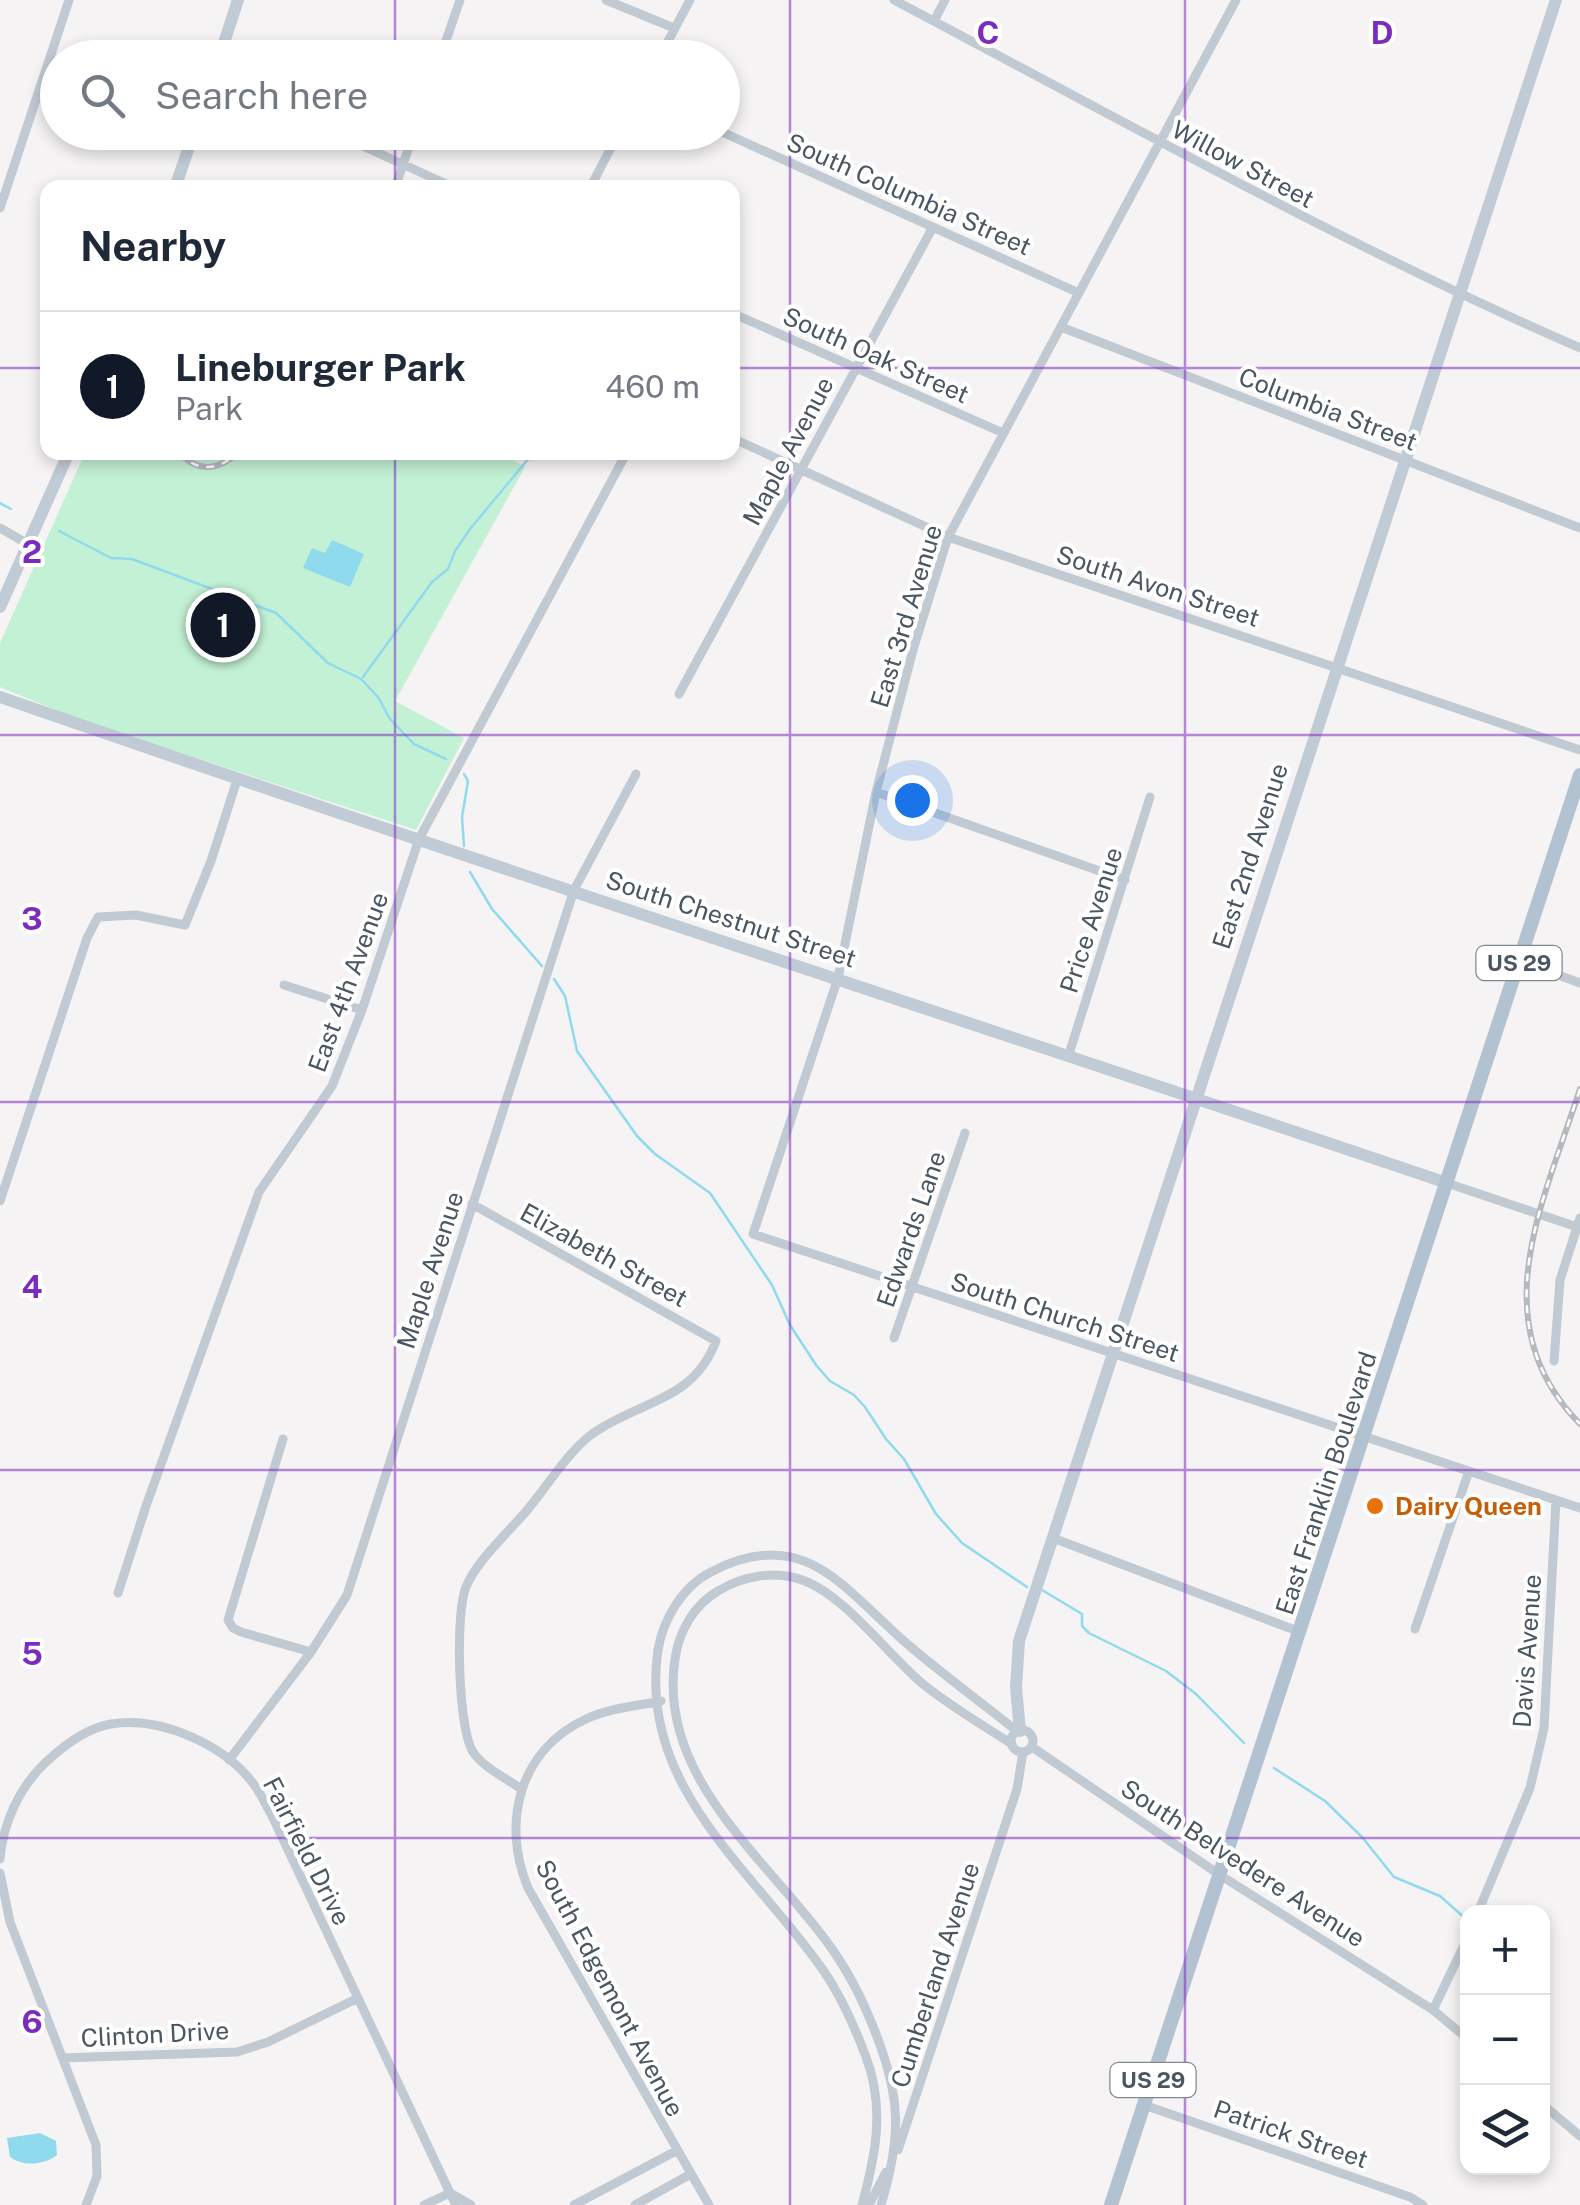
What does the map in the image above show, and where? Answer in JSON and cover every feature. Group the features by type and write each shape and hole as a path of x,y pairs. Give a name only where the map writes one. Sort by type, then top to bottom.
{"main road":[{"name":"East Franklin Boulevard","path":"1111,2205 1580,775"}],"street":[{"path":"56,40 69,0"},
{"path":"225,40 238,0"},
{"path":"446,40 460,0"},
{"path":"606,0 674,28"},
{"path":"668,40 690,0"},
{"name":"Willow Street","path":"894,0 1159,143 1458,295 1580,348"},
{"path":"934,21 945,0"},
{"name":"East 3rd Avenue","path":"753,1234 838,978 876,792 913,650 948,538 1236,0"},
{"name":"East 2nd Avenue","path":"1017,1736 1019,1641 1556,0"},
{"path":"0,208 40,87"},
{"name":"South Columbia Street","path":"740,140 1079,292"},
{"path":"178,180 188,150"},
{"path":"372,150 438,180"},
{"path":"398,180 408,150"},
{"path":"594,180 610,150"},
{"name":"Maple Avenue","path":"679,694 933,227"},
{"name":"South Oak Street","path":"740,317 1003,434"},
{"name":"Columbia Street","path":"1061,326 1580,528"},
{"name":"South Avon Street","path":"740,442 948,538 1580,750"},
{"path":"0,608 65,460"},
{"name":"East 4th Avenue","path":"118,1593 184,1397 260,1192 326,1098 362,1010 419,839 623,460"},
{"path":"0,528 28,544"},
{"name":"South Chestnut Street","path":"0,697 1447,1184"},
{"name":"Maple Avenue","path":"229,1760 310,1652 347,1595 574,890 636,774"},
{"path":"0,1200 87,938 98,917 136,915 185,925 238,780"},
{"path":"876,792 1126,880"},
{"name":"Price Avenue","path":"1069,1054 1150,797"},
{"path":"1520,961 1580,983"},
{"path":"284,985 362,1010"},
{"name":"Edwards Lane","path":"894,1338 965,1134"},
{"path":"1447,1184 1579,1224 1560,1280 1554,1361"},
{"name":"Elizabeth Street","path":"472,1204 716,1341 702,1370 684,1387 604,1427 579,1446 465,1587 460,1620 466,1740 479,1760 521,1789"},
{"name":"South Church Street","path":"753,1234 1580,1508"},
{"path":"283,1439 228,1620 241,1632 310,1652"},
{"path":"1415,1628 1468,1470"},
{"name":"Davis Avenue","path":"1481,1905 1530,1788 1544,1728 1556,1500"},
{"path":"1053,1538 1300,1632"},
{"path":"866,2205 878,2118 875,2084 865,2053 820,1964 687,1796 668,1750 658,1702 660,1642 668,1619 684,1594 701,1578 723,1566 749,1558 777,1556 807,1562 834,1575 1017,1736"},
{"path":"881,2205 895,2160 894,2094 886,2062 862,2000 828,1943 722,1816 690,1758 674,1698 676,1651 692,1615 713,1594 754,1576 780,1575 822,1589 925,1685 1017,1736 1032,1737 1027,1749"},
{"name":"South Edgemont Avenue","path":"674,1698 598,1714 573,1726 547,1746 521,1789 514,1828 519,1864 528,1888 709,2205"},
{"name":"Fairfield Drive","path":"0,1859 2,1830 20,1795 40,1769 78,1737 109,1724 142,1724 190,1736 229,1760 254,1784 274,1820 456,2205"},
{"name":"South Belvedere Avenue","path":"1017,1736 1027,1749 1434,2010 1460,2032"},
{"name":"Cumberland Avenue","path":"866,2205 895,2160 1027,1749"},
{"path":"0,1873 10,1922 96,2145 96,2176 86,2205"},
{"path":"1434,2010 1460,1954"},
{"name":"Clinton Drive","path":"63,2058 236,2052 268,2042 358,1998"},
{"name":"Patrick Street","path":"1144,2104 1410,2197 1423,2205"},
{"path":"1550,2111 1580,2136"},
{"path":"574,2205 676,2151"},
{"path":"635,2205 689,2175"},
{"path":"424,2205 450,2193 470,2205"}],"green space":[{"path":"82,460 513,460 525,467 395,701 464,738 416,830 80,720 0,687 0,643"}],"water":[{"path":"332,540 364,554 350,587 303,568 312,548 325,553"},
{"path":"40,2133 56,2141 57,2155 34,2164 10,2157 7,2138"}],"waterway":[{"path":"363,677 432,582 448,569 470,529 527,460"},
{"path":"0,503 11,509"},
{"path":"59,531 111,558 132,559 276,613 328,663 361,679 414,744 446,759"},
{"path":"464,774 468,781 462,817 464,846"},
{"path":"470,872 492,909 542,966"},
{"path":"554,979 565,996 577,1051 637,1136 655,1154 710,1193 772,1285 790,1325 816,1365 830,1381 854,1395 865,1407 904,1459 936,1514 962,1543 1027,1587"},
{"path":"1042,1590 1082,1614 1082,1626 1089,1633 1166,1671 1196,1694 1244,1743"},
{"path":"1274,1768 1325,1801 1362,1837 1394,1877 1440,1896 1460,1914"}],"railway":[{"path":"188,460 209,467 228,460"},
{"path":"1580,1089 1538,1219 1529,1261 1527,1304 1533,1345 1550,1385 1580,1424"}],"place":[{"name":"Lineburger Park","path":"223,625"},
{"name":"Dairy Queen","path":"1375,1506"}]}
